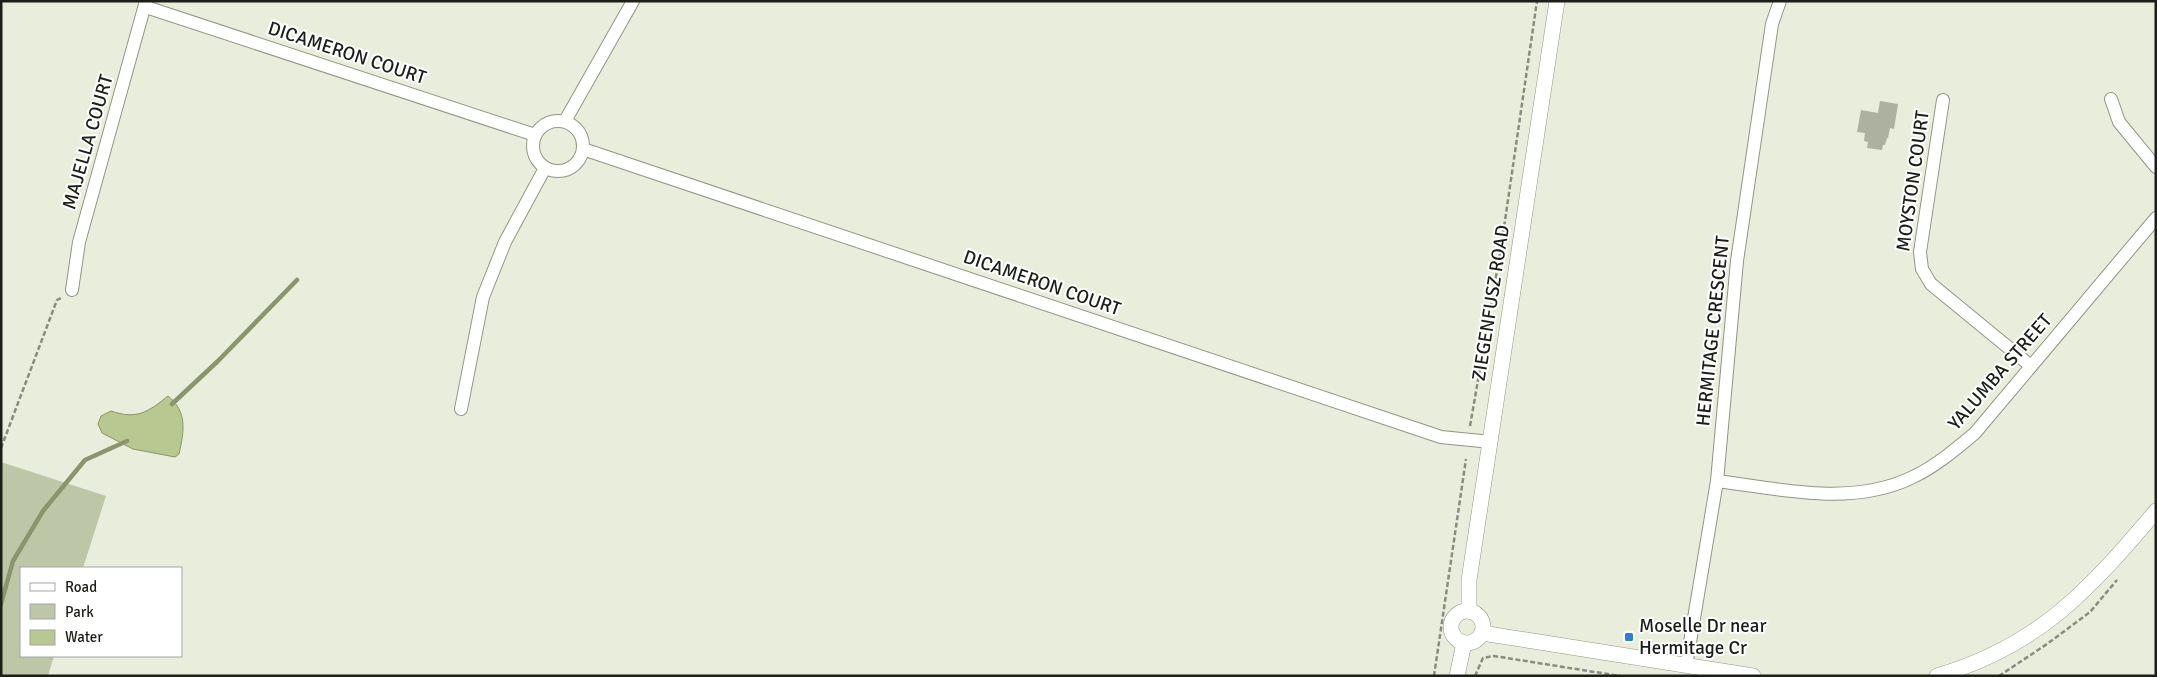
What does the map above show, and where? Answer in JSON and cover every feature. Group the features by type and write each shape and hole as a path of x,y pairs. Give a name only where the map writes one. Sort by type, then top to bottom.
{"street":[{"path":"565,121 633,1"},
{"name":"ZIEGENFUSZ ROAD","path":"1469,611 1469,580 1557,1"},
{"name":"HERMITAGE CRESCENT","path":"1686,666 1717,481 1737,261 1772,24 1780,1"},
{"name":"DICAMERON COURT","path":"146,4 535,135"},
{"name":"MAJELLA COURT","path":"72,290 79,242 146,4"},
{"path":"2111,99 2119,122 2156,167"},
{"name":"MOYSTON COURT","path":"1943,100 1920,252 1922,269 1931,284 2031,366"},
{"path":"558,120 565,121 575,127 582,137 583,149 578,162 566,170 545,168 533,149 535,135 545,124 558,120"},
{"name":"DICAMERON COURT","path":"583,149 1441,437 1490,442"},
{"path":"461,409 483,297 505,242 545,168"},
{"name":"YALUMBA STREET","path":"1717,481 1826,494 1870,491 1912,478 1945,458 1975,433 2156,218"},
{"path":"1937,676 1969,666 2017,643 2062,612 2107,568 2156,512"},
{"path":"1469,611 1479,616 1483,626 1482,633 1474,641 1464,643 1453,636 1451,625 1456,615 1469,611"},
{"path":"1482,633 1753,676"},
{"path":"1458,676 1464,643"}],"path":[{"path":"1469,430 1501,248 1537,1"},
{"path":"1,448 57,300 72,290"},
{"path":"1434,676 1466,459"},
{"path":"1475,676 1483,658 1494,656 1620,676"},
{"path":"1581,670 1581,676"}],"green space":[{"path":"1,462 106,496 83,567 20,567 20,657 54,657 48,676 1,676"}],"water":[{"path":"168,396 179,409 183,423 179,454 175,457 133,449 102,433 98,424 101,416 111,411 128,415 142,413"}],"building":[{"path":"1880,101 1898,104 1894,129 1890,128 1888,138 1882,150 1867,148 1868,142 1864,141 1865,133 1857,132 1861,110 1878,113"}],"waterway":[{"path":"172,404 218,361 297,280"},
{"path":"1,604 13,561 43,511 85,460 127,441"}],"place":[{"name":"Moselle Dr near Hermitage Cr","path":"1629,637"}]}
